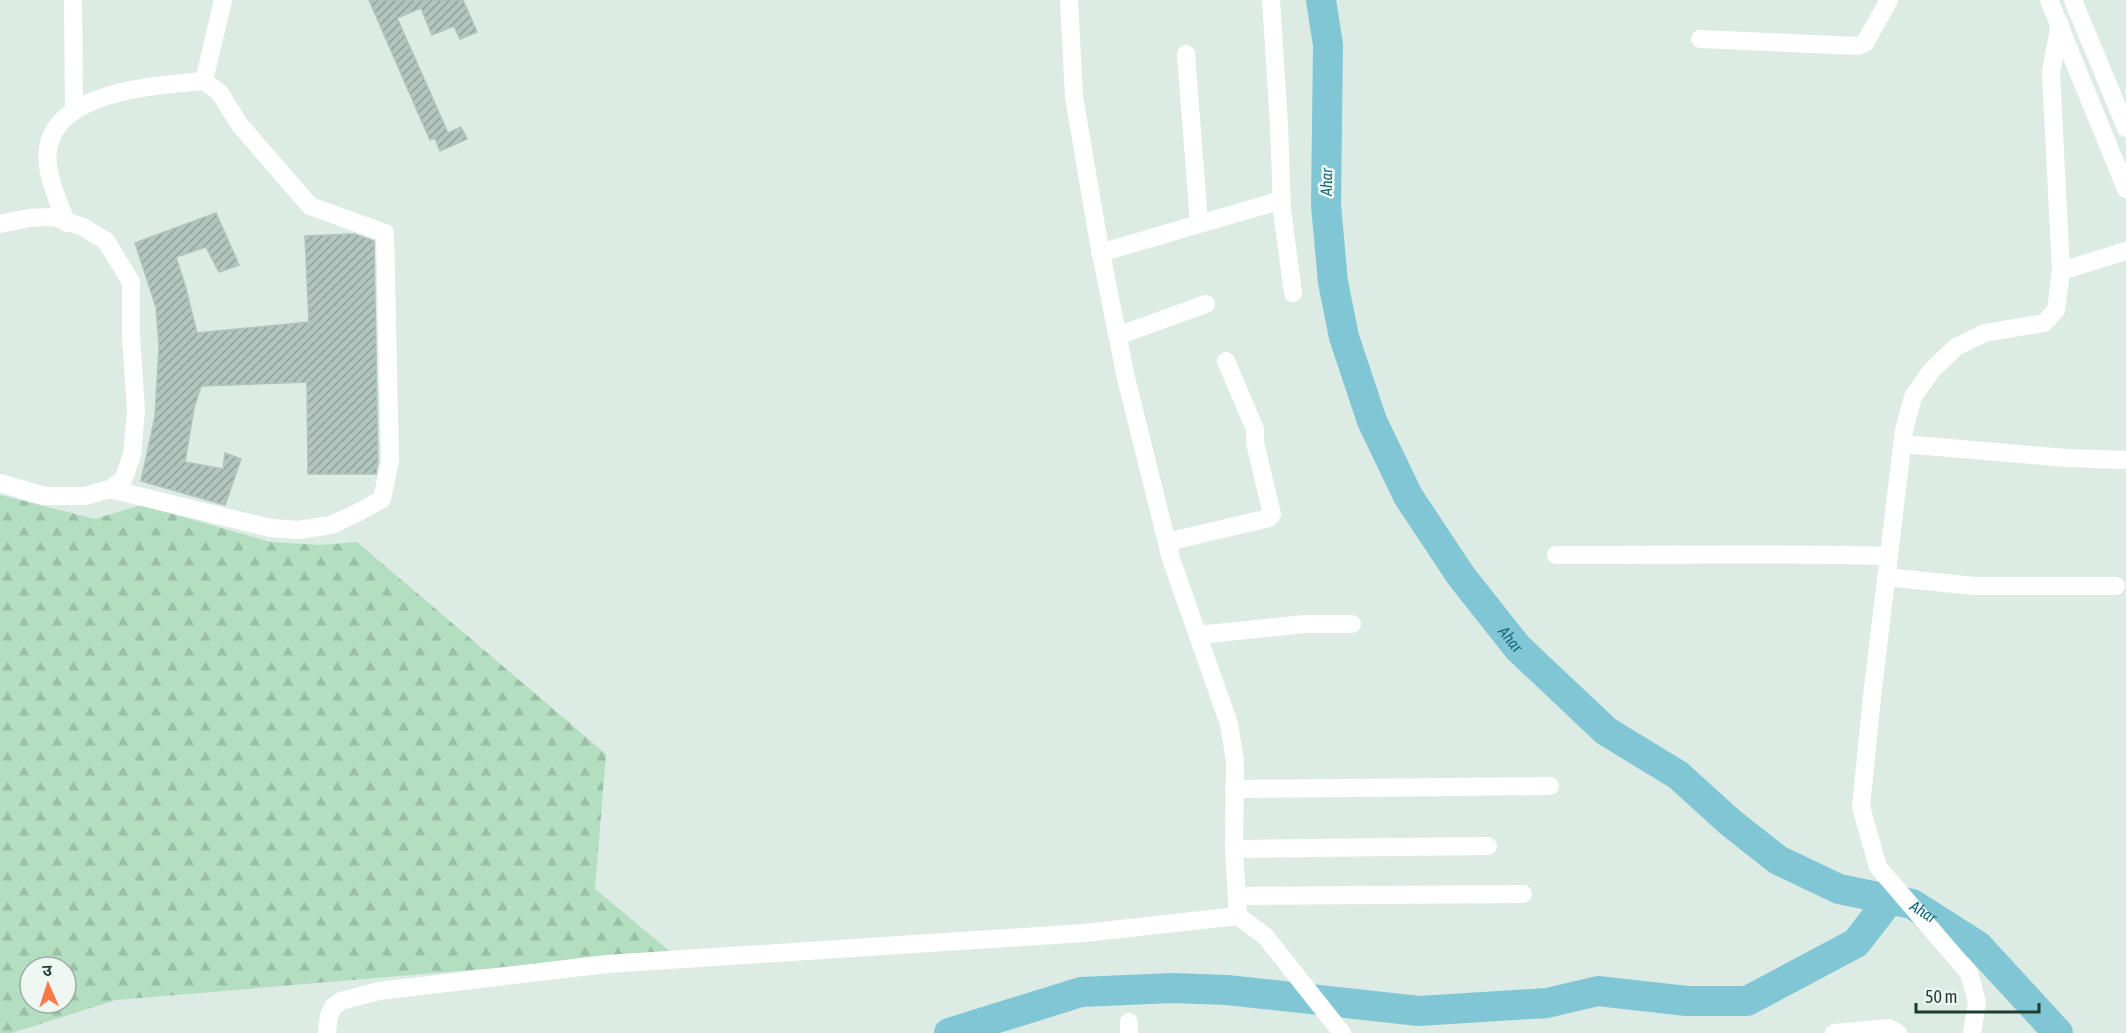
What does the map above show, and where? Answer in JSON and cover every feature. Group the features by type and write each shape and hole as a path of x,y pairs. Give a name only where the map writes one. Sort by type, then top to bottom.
{"street":[{"path":"73,0 74,109"},
{"path":"204,81 223,0"},
{"path":"1069,0 1074,97 1100,253 1125,374 1167,542 1229,724 1235,761 1234,849 1238,916"},
{"path":"1271,0 1282,200 1293,293"},
{"path":"1700,39 1858,46 1865,43 1889,0"},
{"path":"2049,0 2126,189"},
{"path":"2073,0 2126,128"},
{"path":"1972,1033 1977,1002 1969,973 1878,867 1861,807 1886,577 1903,444 1913,397 1932,370 1956,347 1985,333 2044,323 2056,310 2061,271 2051,72 2060,24"},
{"path":"1186,54 1198,223"},
{"path":"67,223 54,193 48,164 55,128 74,109 112,94 152,86 204,81 219,92 240,125 310,206 385,233 390,461 382,499 359,513 330,525 298,530 270,528 111,489"},
{"path":"29,218 54,193"},
{"path":"1100,253 1282,200"},
{"path":"0,224 29,218 53,217 83,227 106,241 131,282 131,337 136,410 132,455 123,480 111,489 85,496 44,496 0,483"},
{"path":"2061,271 2126,250"},
{"path":"1117,336 1206,304"},
{"path":"1167,542 1269,518 1272,514 1255,443 1255,429 1226,361"},
{"path":"1903,444 2066,458 2126,460"},
{"path":"1556,555 1788,553 1889,556"},
{"path":"1886,577 1974,586 2116,586"},
{"path":"1198,635 1305,624 1352,624"},
{"path":"1234,789 1550,786"},
{"path":"1234,849 1488,846"},
{"path":"1236,896 1523,894"},
{"path":"328,1025 333,1007 340,1001 379,991 607,964 1084,933 1238,916 1265,936 1342,1033"},
{"path":"1834,1033 1889,1028 1898,1033"}],"green space":[{"path":"0,495 95,519 141,505 271,542 321,545 357,542 606,754 595,889 672,953 116,1000 78,1012 78,955 18,955 18,1015 69,1015 12,1033 0,1033"}],"building":[{"path":"369,0 463,0 477,32 460,39 454,26 432,35 421,8 397,18 448,133 461,127 467,139 440,151 435,138 430,140"},
{"path":"216,213 239,265 219,272 206,247 176,257 197,333 309,322 305,236 354,234 374,241 378,462 376,474 308,474 307,382 201,386 194,408 185,462 223,469 225,453 241,459 225,505 141,481 155,417 159,346 156,307 135,243"}],"waterway":[{"name":"Ahar","path":"1321,0 1328,45 1326,205 1333,282 1344,337 1372,421 1408,496 1461,576 1518,648 1606,731 1678,775 1731,823 1778,860 1839,889 1912,904 1978,946 2058,1033"},
{"path":"949,1033 1081,992 1173,988 1227,990 1419,1011 1547,1003 1598,991 1687,1001 1747,1001 1856,943 1890,899"}]}
